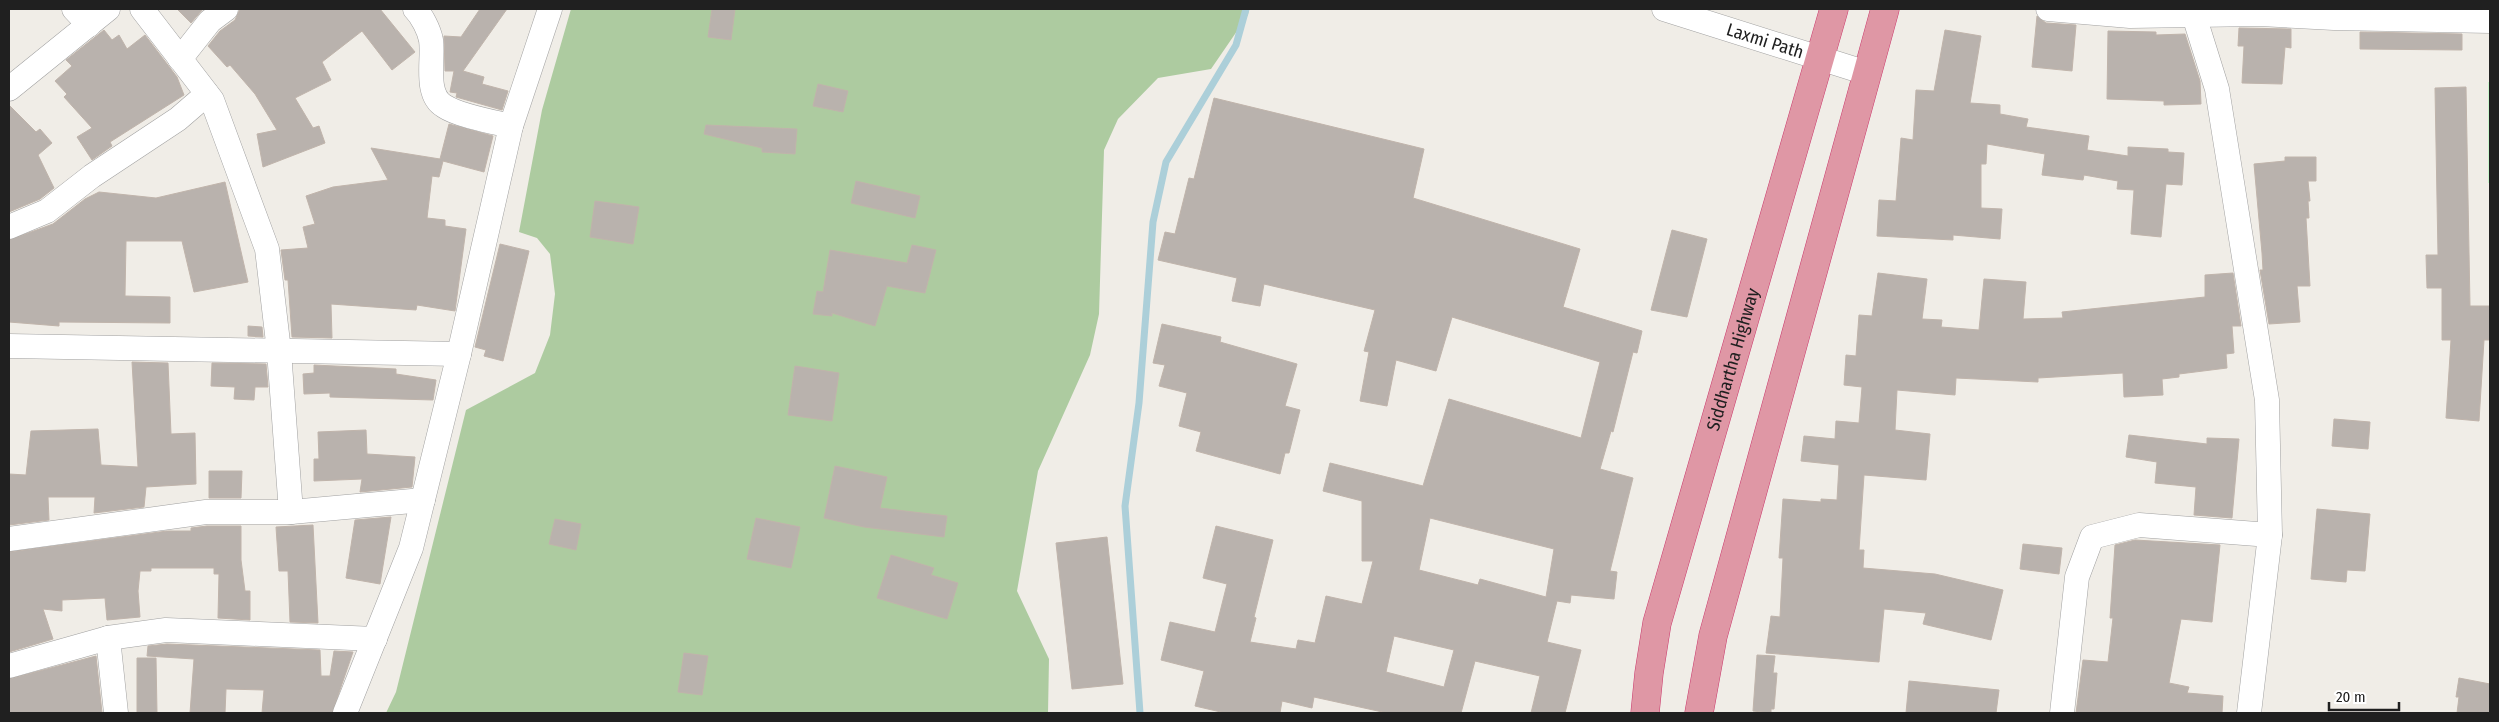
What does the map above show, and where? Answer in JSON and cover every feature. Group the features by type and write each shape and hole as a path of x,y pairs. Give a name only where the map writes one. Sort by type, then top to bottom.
{"highway":[{"name":"Siddhartha Highway","path":"1645,713 1649,673 1662,606 1834,9"},
{"path":"1699,713 1713,636 1885,9"}],"street":[{"path":"9,89 82,17 108,9"},
{"path":"142,9 212,100 267,249 279,351 291,512"},
{"path":"180,59 210,21 226,9"},
{"path":"415,9 420,14 431,39 433,91 443,106 511,126"},
{"path":"345,713 411,548 459,354 511,126 550,9"},
{"name":"Laxmi Path","path":"1664,9 1867,73"},
{"path":"2048,9 2130,16 2194,11 2490,21"},
{"path":"2194,11 2216,89 2267,400 2270,535 2249,713"},
{"path":"9,227 47,211 92,176 178,120 207,94"},
{"path":"9,346 459,354"},
{"path":"9,539 206,512 291,512 423,500"},
{"path":"2062,713 2077,577 2092,538 2139,526 2270,535"},
{"path":"9,666 108,638 166,630 375,639"},
{"path":"108,638 116,713"}],"green space":[{"path":"571,9 1249,9 1248,15 1211,69 1158,78 1118,119 1104,150 1099,314 1090,355 1038,471 1017,591 1049,659 1048,713 386,713 396,692 466,410 535,373 550,335 555,294 550,254 537,238 519,232 542,110"},
{"path":"2488,82 2490,82 2490,183 2488,183"}],"building":[{"path":"177,9 203,9 191,23"},
{"path":"240,9 380,9 415,52 392,70 362,31 322,62 331,80 295,98 313,128 319,126 325,143 263,167 257,134 277,130 255,94 230,65 227,67 208,46 220,31 235,20"},
{"path":"480,9 507,9 463,71 484,77 482,84 508,91 502,110 456,97 457,93 450,92 454,71 445,71 444,36 461,37"},
{"path":"712,9 735,9 731,40 708,37"},
{"path":"2037,16 2046,23 2076,25 2072,71 2032,67"},
{"path":"2239,28 2291,29 2291,48 2285,47 2282,84 2242,83 2244,46 2238,46"},
{"path":"104,30 112,40 119,35 127,49 145,35 177,77 184,95 110,142 112,146 92,160 77,137 92,128 64,97 67,94 55,81 72,66 66,60"},
{"path":"1945,30 1981,36 1970,103 2000,105 2000,114 2028,119 2026,127 2089,136 2087,150 2128,156 2128,147 2168,149 2168,152 2184,153 2182,185 2166,184 2161,237 2131,234 2134,190 2117,189 2118,181 2084,175 2083,180 2042,175 2045,154 1987,144 1986,164 1981,164 1981,208 2002,209 2000,239 1953,235 1953,240 1877,236 1879,200 1896,201 1901,138 1913,140 1916,90 1934,91"},
{"path":"2108,31 2156,32 2156,35 2185,34 2200,81 2201,104 2164,105 2164,101 2107,99"},
{"path":"2360,32 2462,34 2462,50 2360,49"},
{"path":"818,84 848,91 843,112 813,106"},
{"path":"2466,87 2470,306 2490,306 2490,340 2484,340 2479,421 2446,418 2451,340 2442,340 2442,288 2427,288 2426,255 2438,255 2435,88"},
{"path":"1214,98 1424,149 1413,198 1580,249 1563,307 1642,331 1637,353 1633,352 1613,432 1611,431 1600,469 1633,478 1610,571 1617,572 1614,599 1571,595 1570,603 1557,601 1547,642 1581,650 1565,713 1531,713 1540,676 1475,661 1461,713 1387,713 1314,697 1312,708 1282,701 1280,713 1225,713 1195,706 1204,671 1161,660 1170,622 1215,632 1227,584 1203,578 1216,526 1273,540 1254,617 1256,618 1250,642 1296,649 1298,640 1315,643 1326,596 1362,604 1373,561 1362,561 1362,501 1323,491 1330,463 1423,486 1449,399 1581,438 1600,362 1452,317 1436,371 1396,360 1387,406 1360,401 1369,352 1364,351 1375,310 1264,284 1260,306 1232,301 1237,278 1158,260 1165,232 1175,234 1189,178 1194,179","holes":["1430,518 1554,549 1546,597 1480,579 1478,585 1419,570","1394,636 1454,650 1444,687 1386,672"]},
{"path":"9,105 36,132 40,129 52,143 38,155 54,188 40,199 9,212"},
{"path":"449,124 493,136 484,172 443,161 439,177 432,176 427,218 445,220 445,226 466,229 455,311 417,305 416,310 331,304 332,338 292,337 288,280 285,280 281,250 308,248 303,227 315,224 306,196 333,187 388,180 371,148 440,159"},
{"path":"706,125 797,129 795,154 762,152 762,148 704,134"},
{"path":"2285,157 2316,157 2316,181 2308,181 2310,201 2308,201 2309,218 2306,218 2310,286 2297,286 2300,322 2269,324 2260,270 2263,270 2254,164 2285,161"},
{"path":"856,181 920,196 915,218 851,203"},
{"path":"225,182 248,282 194,292 182,241 126,241 125,296 170,297 170,323 59,322 59,326 9,322 9,240 53,224 85,199 99,192 156,198"},
{"path":"595,201 639,207 633,244 590,237"},
{"path":"1672,230 1707,239 1687,317 1651,310"},
{"path":"500,244 529,251 503,361 484,356 486,350 475,347"},
{"path":"912,245 936,250 925,293 887,286 875,326 832,313 832,316 813,314 817,291 823,292 830,250 907,263"},
{"path":"1878,273 1927,279 1922,319 1942,320 1941,327 1979,330 1984,279 2026,282 2023,319 2063,318 2062,312 2205,297 2205,275 2233,273 2241,326 2232,326 2234,353 2226,354 2227,368 2179,374 2179,377 2162,379 2163,395 2124,397 2123,373 2038,378 2038,382 1956,378 1955,395 1897,390 1895,430 1930,434 1926,480 1864,475 1859,550 1864,550 1863,568 1935,574 2003,590 1991,640 1923,624 1926,613 1884,609 1879,662 1766,653 1771,616 1780,617 1783,558 1779,558 1783,499 1821,502 1821,499 1837,500 1839,465 1801,461 1804,436 1835,439 1836,421 1859,423 1862,387 1844,385 1846,355 1856,356 1859,315 1872,316"},
{"path":"1162,324 1221,337 1220,342 1297,364 1285,406 1300,410 1289,453 1285,453 1280,474 1196,451 1201,432 1179,426 1187,393 1159,386 1165,365 1153,363"},
{"path":"248,326 262,327 263,337 248,336"},
{"path":"132,362 168,363 171,434 195,433 196,484 146,487 144,507 94,513 95,497 48,497 49,520 9,525 9,474 26,475 31,431 98,429 101,465 138,467"},
{"path":"212,363 266,364 268,387 255,387 254,400 234,399 235,387 211,386"},
{"path":"314,365 396,369 396,374 436,380 433,400 330,397 330,393 304,394 303,374 314,373"},
{"path":"795,366 839,373 832,421 788,415"},
{"path":"2334,419 2370,422 2368,449 2332,446"},
{"path":"366,430 367,454 415,457 412,487 360,492 362,479 314,481 314,459 319,459 318,432"},
{"path":"2129,435 2207,444 2207,438 2239,439 2232,518 2194,515 2196,487 2155,483 2157,462 2126,457"},
{"path":"835,466 887,477 880,508 947,516 944,537 864,527 824,518"},
{"path":"209,471 242,471 241,498 209,498"},
{"path":"2317,509 2370,514 2365,571 2347,570 2346,582 2311,579"},
{"path":"391,517 380,584 346,578 355,520"},
{"path":"756,518 800,527 791,568 747,559"},
{"path":"555,519 581,524 576,550 549,544"},
{"path":"313,525 318,623 290,622 288,571 279,571 276,527"},
{"path":"241,526 241,560 245,591 250,591 250,620 218,618 219,574 214,574 214,568 151,568 151,571 140,571 138,591 140,617 107,620 105,598 62,600 62,611 43,609 53,639 9,652 9,552 167,531 191,531 191,528"},
{"path":"1107,537 1123,684 1072,689 1056,543"},
{"path":"2135,540 2220,545 2212,622 2181,619 2169,683 2189,687 2187,693 2223,696 2222,713 2076,713 2083,660 2108,662 2113,618 2110,618 2115,545"},
{"path":"2023,544 2062,548 2059,574 2020,569"},
{"path":"891,555 934,568 931,575 958,583 947,619 877,598"},
{"path":"167,644 320,650 321,676 330,676 334,651 353,652 332,713 262,713 264,690 226,689 225,713 190,713 194,659 147,656 148,646"},
{"path":"684,653 708,656 702,695 678,692"},
{"path":"1757,655 1775,656 1773,673 1777,673 1774,709 1771,709 1771,713 1753,711"},
{"path":"96,656 102,713 9,713 9,679"},
{"path":"137,658 156,658 157,713 137,713"},
{"path":"2459,678 2490,684 2490,713 2457,713 2459,697 2456,697"},
{"path":"1909,681 1999,690 1996,713 1906,713"}],"waterway":[{"path":"1140,713 1125,506 1139,403 1153,222 1166,162 1236,45 1246,9"}]}
